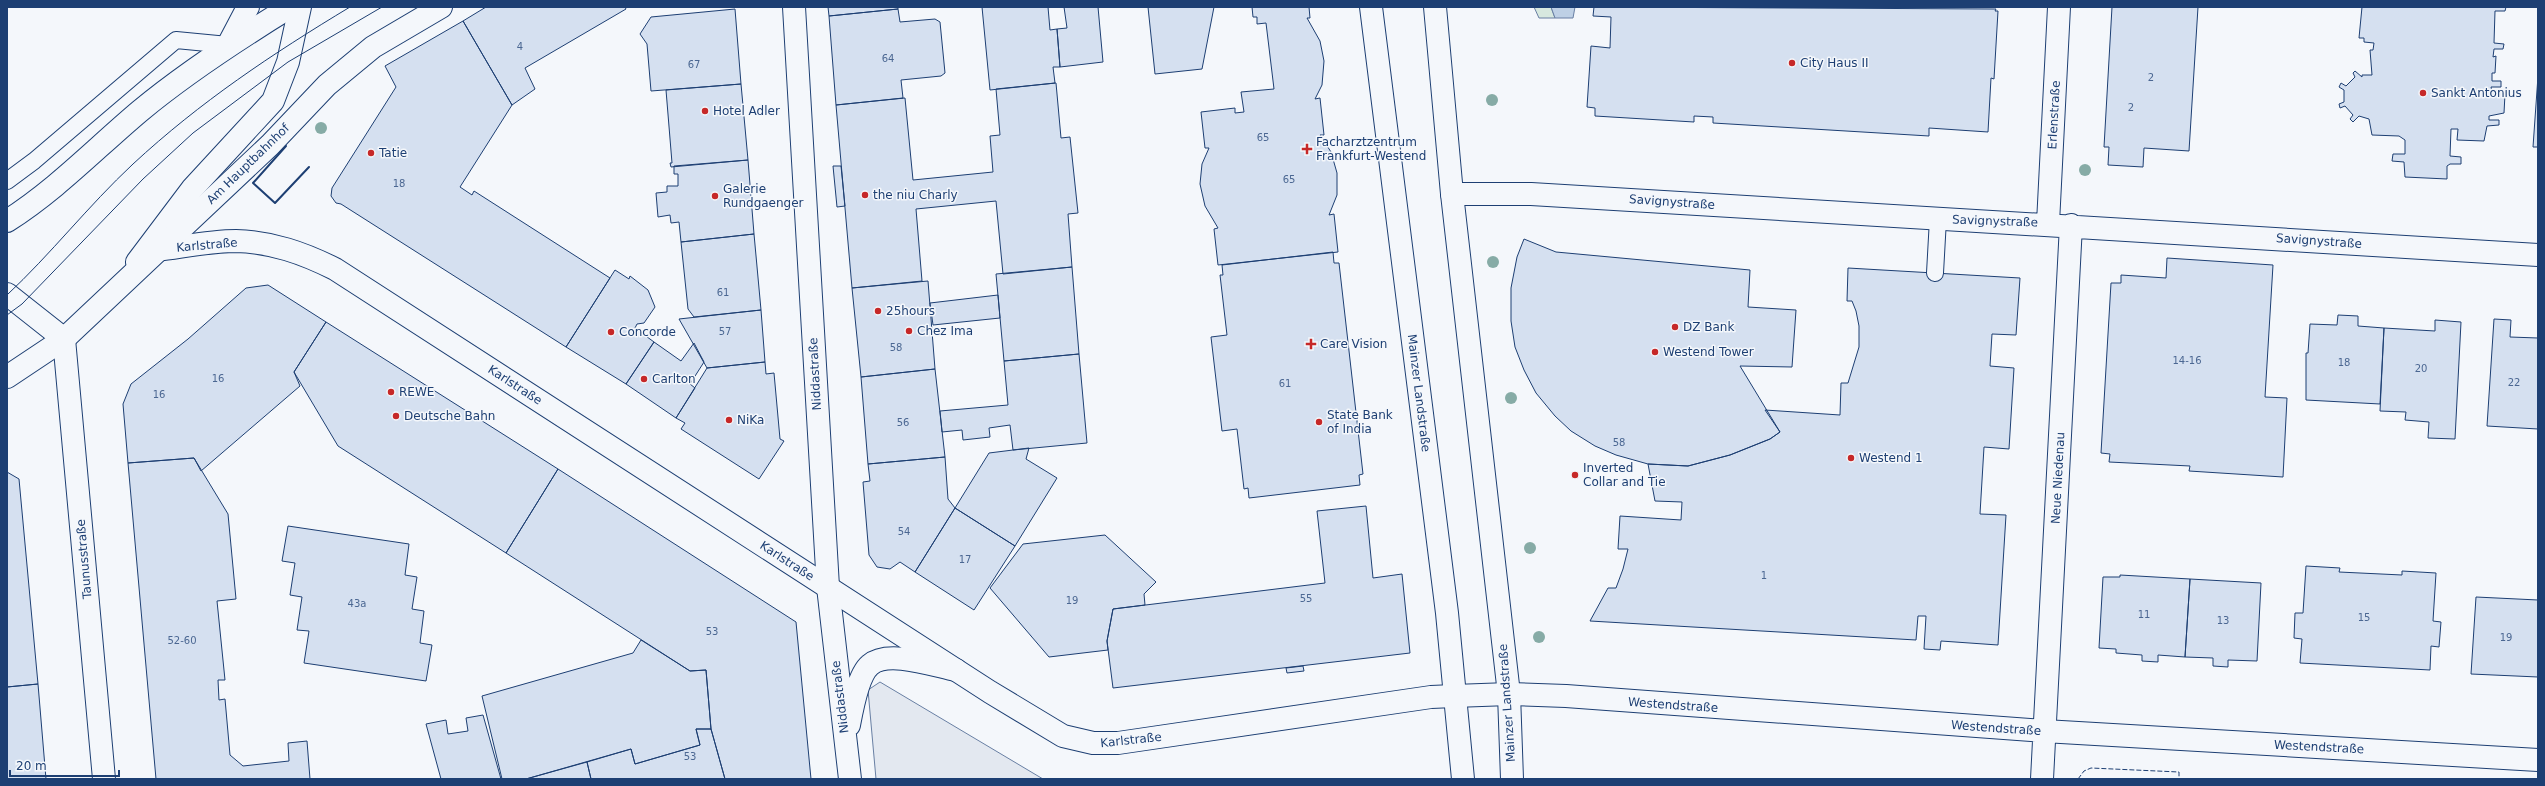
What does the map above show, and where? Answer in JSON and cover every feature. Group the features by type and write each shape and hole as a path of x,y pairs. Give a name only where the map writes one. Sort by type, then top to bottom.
{"main road":[{"path":"228,45 248,7"},
{"path":"7,221 65,179 141,111 228,45 290,7"},
{"name":"Am Hauptbahnhof","path":"123,281 192,188 272,101 288,62 300,7"},
{"name":"Am Hauptbahnhof","path":"7,377 64,339 123,281 270,145 327,85 373,47 441,7"},
{"name":"Niddastraße","path":"794,7 828,587 850,779"},
{"name":"Mainzer Landstraße","path":"1372,7 1447,613 1463,779"},
{"name":"Mainzer Landstraße","path":"1435,7 1452,194 1509,694 1512,779"},
{"name":"Erlenstraße","path":"2048,224 2059,7"},
{"name":"Savignystraße","path":"1452,194 1532,194 1938,219 2071,225 2538,255"},
{"name":"Neue Niedenau","path":"2042,779 2071,225"},
{"name":"Karlstraße","path":"157,250 242,242 276,245 306,255 335,269 956,670 1063,736 1094,743 1118,743 1431,697 1454,696"},
{"path":"7,294 64,339"},
{"name":"Taunusstraße","path":"64,339 104,779"},
{"name":"Niddastraße","path":"845,740 855,698 864,672 877,660 898,658 956,670"},
{"name":"Westendstraße","path":"1454,696 1509,694 1566,696 2044,731 2538,760"}],"lane":[{"path":"7,181 34,161 176,40 228,45"},
{"path":"1935,273 1938,219"}],"shaded area":[{"path":"1534,7 1551,7 1555,18 1539,18"},
{"path":"880,682 1043,779 876,779 868,690"}],"water":[{"path":"1551,7 1575,7 1573,18 1555,18"}],"building":[{"path":"486,7 625,7 626,9 525,68 535,89 512,105 463,21"},
{"path":"828,7 898,7 898,9 829,16"},
{"path":"982,7 1048,7 1050,30 1057,29 1060,67 1053,67 1055,83 990,90"},
{"path":"1064,7 1098,7 1103,62 1060,67 1057,29 1067,28"},
{"path":"1148,7 1214,7 1202,69 1155,74"},
{"path":"1252,7 1309,7 1310,18 1307,18 1320,41 1324,61 1322,85 1315,99 1320,98 1324,135 1320,135 1331,152 1337,173 1337,195 1329,215 1334,214 1338,252 1218,265 1214,229 1218,228 1205,206 1200,184 1202,164 1209,148 1205,148 1201,112 1235,108 1235,113 1244,112 1241,92 1274,89 1266,23 1257,24 1257,17 1253,17"},
{"name":"City Haus II","path":"1594,7 1996,9 1995,11 1998,11 1994,79 1991,78 1988,132 1929,128 1929,136 1713,123 1713,117 1694,116 1694,122 1595,116 1595,108 1587,107 1591,46 1610,48 1611,17 1593,16"},
{"path":"2112,7 2198,7 2189,151 2144,148 2143,167 2108,165 2109,147 2104,147"},
{"name":"Sankt Antonius","path":"2362,7 2506,7 2505,11 2495,11 2494,43 2504,44 2503,49 2494,49 2493,57 2496,56 2495,73 2492,73 2492,81 2501,81 2501,87 2491,87 2492,91 2501,91 2505,94 2504,113 2489,116 2489,120 2499,120 2499,125 2487,126 2484,141 2457,140 2458,129 2451,129 2450,156 2461,157 2461,164 2450,164 2447,166 2447,179 2405,177 2404,162 2392,161 2393,154 2405,154 2405,140 2399,136 2372,135 2369,119 2359,116 2353,122 2350,119 2353,115 2345,106 2340,108 2339,104 2344,102 2344,90 2339,87 2341,83 2346,86 2355,77 2353,73 2355,71 2362,77 2362,75 2372,75 2370,50 2373,50 2374,43 2364,42 2364,38 2359,38"},
{"path":"735,9 741,84 651,91 647,44 640,34 651,17"},
{"path":"898,9 900,22 935,19 940,22 945,73 941,76 901,80 903,98 836,105 829,16"},
{"path":"463,21 512,105 460,187 472,195 474,191 610,278 566,347 341,204 336,203 331,196 332,188 396,87 385,66"},
{"path":"2538,76 2538,147 2533,147"},
{"path":"1056,83 1061,138 1070,137 1078,213 1068,214 1072,267 1003,274 996,201 916,209 922,281 852,288 836,105 905,98 913,180 993,172 990,136 1000,135 996,89"},
{"name":"Hotel Adler","path":"741,84 748,160 671,167 670,163 672,163 666,90"},
{"path":"748,160 754,234 681,242 679,222 671,223 670,215 658,217 656,193 667,192 667,186 678,186 678,174 674,174 674,166"},
{"path":"833,166 841,166 845,206 837,207"},
{"path":"754,234 761,310 694,317 688,309 681,242"},
{"name":"Westend Tower","path":"1524,239 1556,252 1750,270 1748,307 1796,310 1792,367 1740,366 1780,432 1770,439 1730,455 1688,466 1648,464 1616,455 1595,446 1571,431 1555,416 1536,393 1524,370 1515,347 1511,321 1511,288 1517,257"},
{"path":"1333,252 1334,263 1339,263 1363,474 1359,475 1360,485 1249,498 1248,488 1244,489 1237,429 1222,431 1211,337 1227,335 1220,275 1223,275 1222,265"},
{"path":"2167,258 2273,265 2265,397 2287,398 2283,477 2189,471 2190,466 2109,462 2110,454 2101,453 2111,283 2121,283 2121,275 2166,278"},
{"path":"1072,267 1079,354 1004,361 996,274"},
{"name":"Westend 1","path":"1848,268 2020,278 2016,335 1992,334 1990,366 2014,368 2009,449 1984,447 1980,514 2006,515 1998,645 1941,641 1940,650 1924,649 1926,616 1918,616 1916,640 1590,621 1608,588 1616,588 1623,569 1628,549 1618,549 1620,516 1681,520 1682,502 1655,501 1648,464 1688,466 1730,455 1770,439 1780,432 1765,410 1840,415 1841,383 1848,383 1859,347 1859,326 1856,311 1852,301 1847,301"},
{"path":"615,270 629,279 630,276 648,290 655,307 644,323 637,324 635,328 654,342 626,384 566,347"},
{"path":"928,281 935,369 861,377 852,288"},
{"path":"268,285 326,322 294,372 300,386 201,471 194,458 128,463 123,404 131,384 188,339 246,288"},
{"path":"998,295 1000,318 933,325 930,303"},
{"path":"761,310 765,362 707,368 679,319"},
{"path":"2338,315 2358,316 2358,326 2384,328 2380,404 2306,400 2306,353 2308,353 2310,324 2337,325"},
{"path":"2494,319 2511,320 2510,337 2538,338 2538,429 2487,426"},
{"path":"2435,320 2461,322 2455,439 2428,438 2429,422 2405,420 2406,412 2380,411 2384,328 2435,331"},
{"name":"Deutsche Bahn","path":"326,322 558,469 506,553 338,446 294,372"},
{"path":"654,342 681,361 694,343 704,362 690,384 695,388 676,418 626,384"},
{"path":"1079,354 1087,443 1013,450 1010,425 989,428 990,437 963,440 962,430 942,432 940,411 1008,405 1004,361"},
{"name":"NiKa","path":"765,362 766,374 774,373 780,439 784,441 759,479 681,429 685,423 676,418 707,368"},
{"path":"935,369 945,457 868,464 861,377"},
{"path":"1029,448 1026,459 1057,478 1015,546 955,508 989,453"},
{"path":"945,457 948,499 955,508 915,572 900,562 890,569 877,567 869,555 863,482 870,481 868,464"},
{"path":"194,458 228,514 236,599 217,601 225,680 218,680 219,700 225,699 230,755 243,766 289,761 288,743 307,741 310,779 156,779 128,463"},
{"path":"558,469 796,622 811,779 725,779 711,729 706,670 690,671 506,553"},
{"path":"7,472 19,479 38,684 7,687"},
{"path":"1366,506 1373,578 1402,574 1410,653 1113,688 1107,641 1113,609 1325,583 1317,511"},
{"path":"955,508 1015,546 974,610 915,572"},
{"path":"288,526 409,544 405,575 417,577 412,609 424,611 420,643 432,645 426,681 304,663 309,631 297,630 302,597 290,595 295,563 282,561"},
{"path":"1105,535 1156,582 1144,594 1145,605 1113,609 1107,641 1108,650 1049,657 990,588 1023,544"},
{"path":"2306,566 2340,568 2339,572 2402,575 2402,571 2436,573 2433,621 2441,622 2439,647 2431,646 2430,670 2300,663 2302,639 2294,638 2295,613 2303,613"},
{"path":"2120,575 2190,579 2185,657 2158,655 2158,662 2142,661 2142,655 2116,653 2116,649 2099,648 2103,577 2120,577"},
{"path":"2190,579 2261,583 2257,661 2228,660 2228,667 2213,666 2213,658 2185,657"},
{"path":"2476,597 2538,600 2538,677 2471,674"},
{"path":"641,640 690,671 706,670 711,729 696,729 700,745 635,764 631,749 526,779 502,779 482,696 633,653"},
{"path":"1303,666 1304,671 1287,673 1286,668"},
{"path":"38,684 46,779 7,779 7,687"},
{"path":"483,715 501,779 441,779 426,724 446,720 448,734 468,731 466,718"},
{"path":"696,729 711,729 725,779 591,779 587,762 631,749 635,764 700,745"},
{"path":"587,762 591,779 526,779"}],"tram line":[{"path":"7,295 39,263 116,180 158,141 237,80 350,7"},
{"path":"7,315 22,304 143,179 193,133 288,62 382,7"}],"fence":[{"path":"2078,779 2084,771 2091,768 2179,772 2179,779"}],"wall":[{"path":"286,146 253,183 275,203 309,167"}],"place":[{"name":"City Haus II","path":"1792,63"},
{"name":"Sankt Antonius","path":"2423,93"},
{"name":"Hotel Adler","path":"705,111"},
{"name":"Facharztzentrum Frankfurt-Westend","path":"1307,149"},
{"name":"Tatie","path":"371,153"},
{"name":"the niu Charly","path":"865,195"},
{"name":"Galerie Rundgaenger","path":"715,196"},
{"name":"25hours","path":"878,311"},
{"name":"DZ Bank","path":"1675,327"},
{"name":"Chez Ima","path":"909,331"},
{"name":"Concorde","path":"611,332"},
{"name":"Care Vision","path":"1311,344"},
{"name":"Westend Tower","path":"1655,352"},
{"name":"Carlton","path":"644,379"},
{"name":"REWE","path":"391,392"},
{"name":"Deutsche Bahn","path":"396,416"},
{"name":"NiKa","path":"729,420"},
{"name":"State Bank of India","path":"1319,422"},
{"name":"Westend 1","path":"1851,458"},
{"name":"Inverted Collar and Tie","path":"1575,475"}]}
